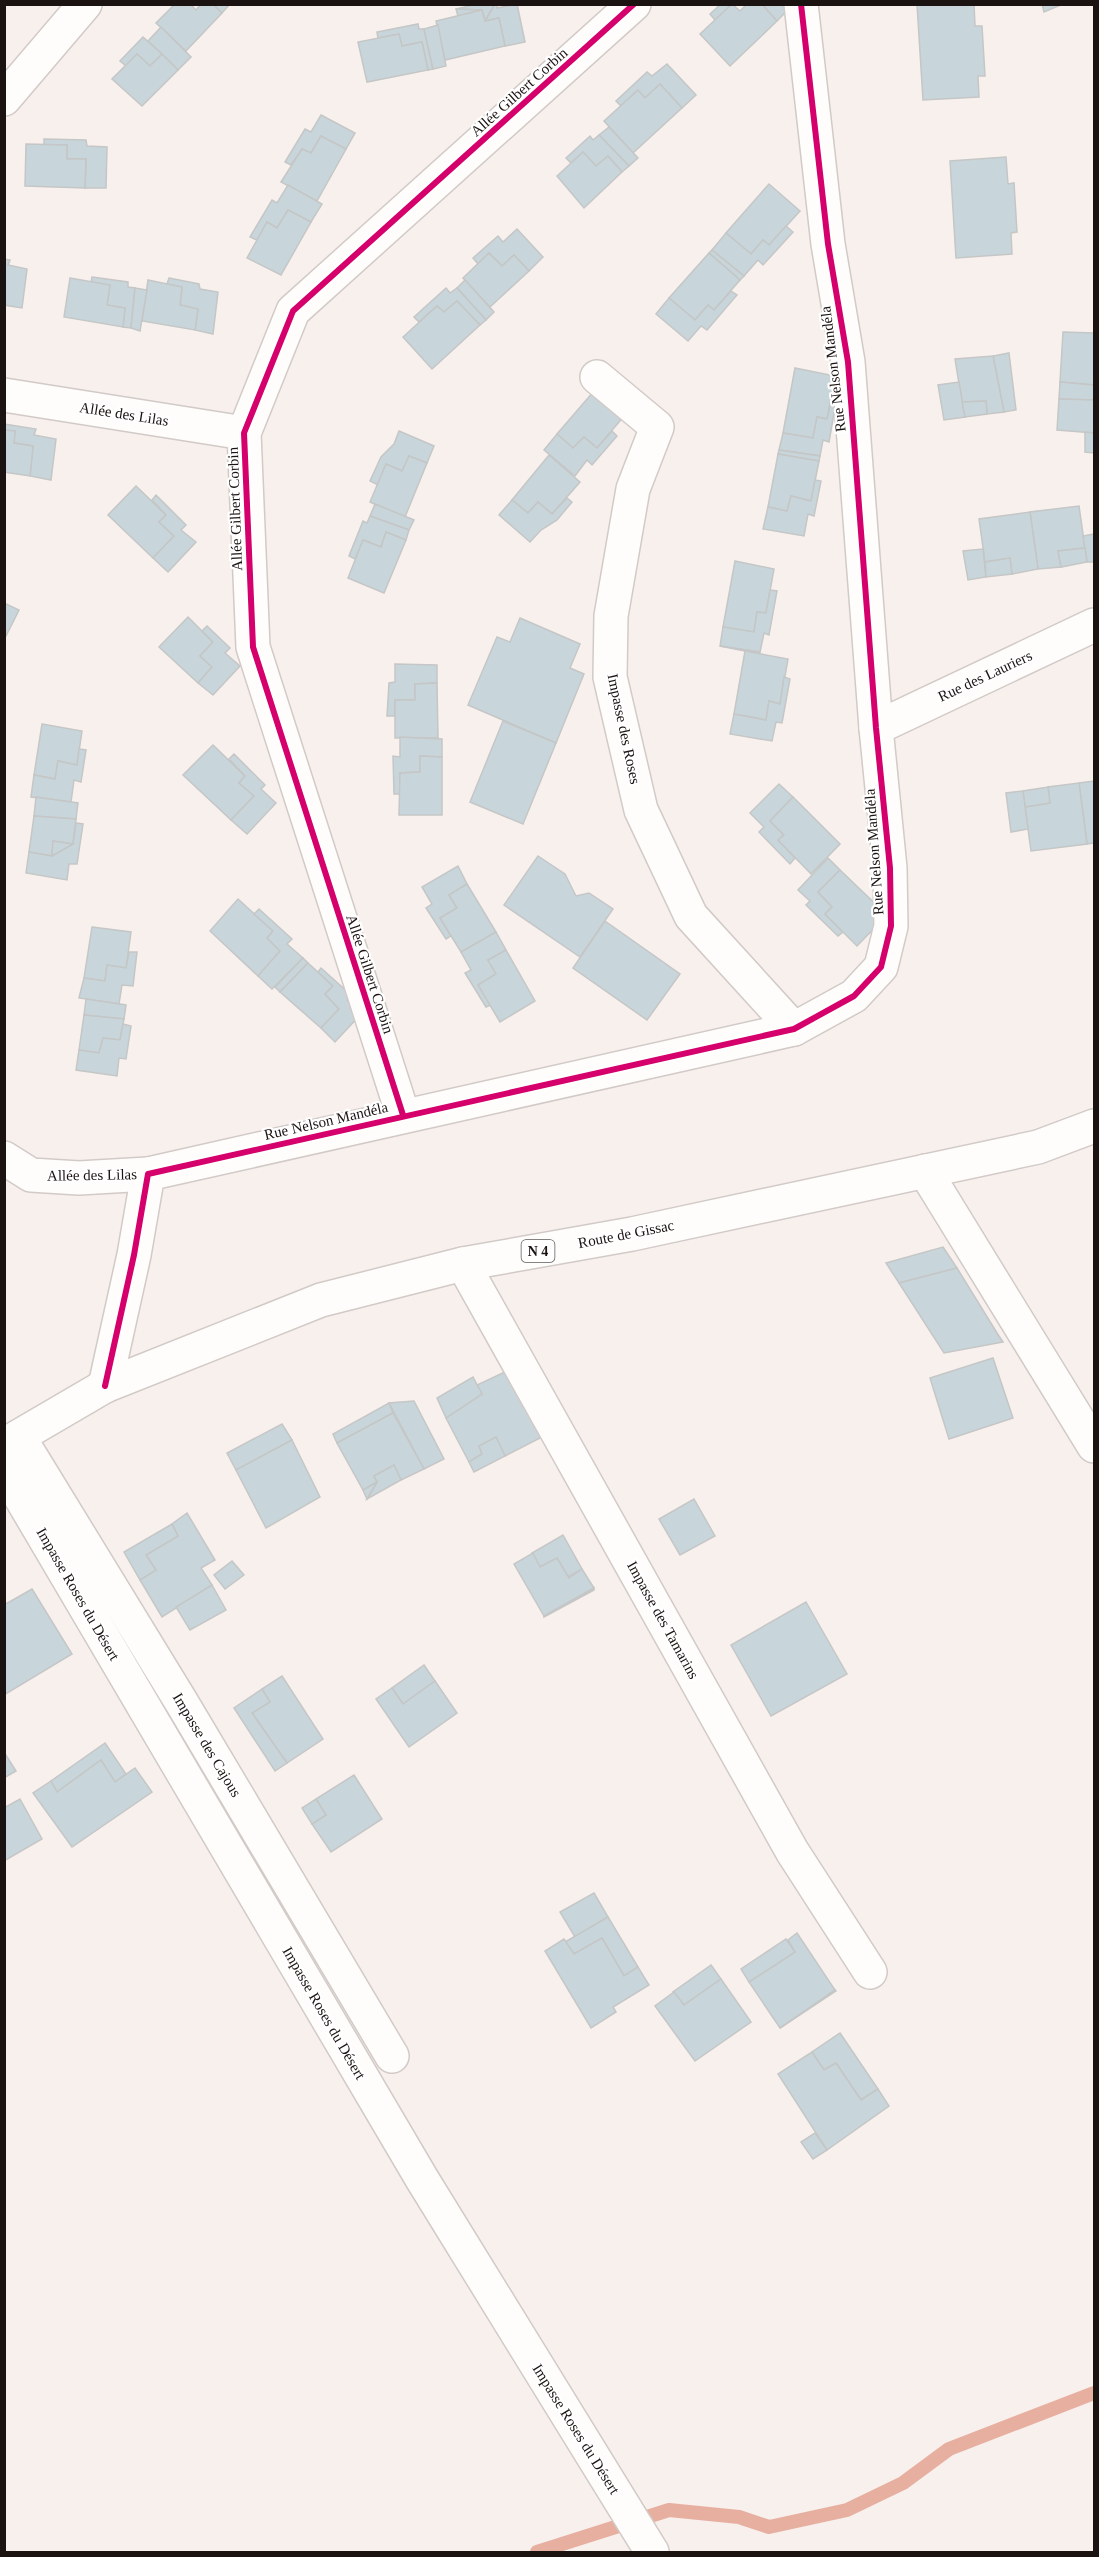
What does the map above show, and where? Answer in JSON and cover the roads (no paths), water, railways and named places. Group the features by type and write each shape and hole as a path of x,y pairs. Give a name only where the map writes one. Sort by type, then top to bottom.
{"street":[{"path":"4,99 85,4"},
{"name":"Allée Gilbert Corbin","path":"403,1115 253,647 244,433 293,311 634,4"},
{"name":"Rue Nelson Mandéla","path":"148,1174 794,1029 854,996 881,967 891,926 890,867 876,728 848,362 828,244 801,4"},
{"name":"Impasse des Roses","path":"597,377 657,427 633,489 611,616 610,677 641,810 691,916 794,1029"},
{"name":"Allée des Lilas","path":"4,395 244,433"},
{"name":"Rue des Lauriers","path":"876,728 1095,625"},
{"name":"Route de Gissac","path":"12,1441 105,1386 321,1300 463,1264 632,1234 1038,1147 1095,1126"},
{"name":"Allée des Lilas","path":"4,1158 31,1175 79,1178 148,1174"},
{"path":"925,1171 1095,1446"},
{"path":"105,1386 134,1256 148,1174"},
{"name":"Impasse des Tamarins","path":"463,1264 792,1851 870,1972"},
{"name":"Impasse des Cajous","path":"12,1441 182,1703 392,2056"},
{"name":"Impasse Roses du Désert","path":"4,1469 422,2179 652,2553"}],"waterway":[{"path":"537,2552 669,2510 739,2517 769,2527 847,2510 903,2483 949,2449 1094,2393"}]}
